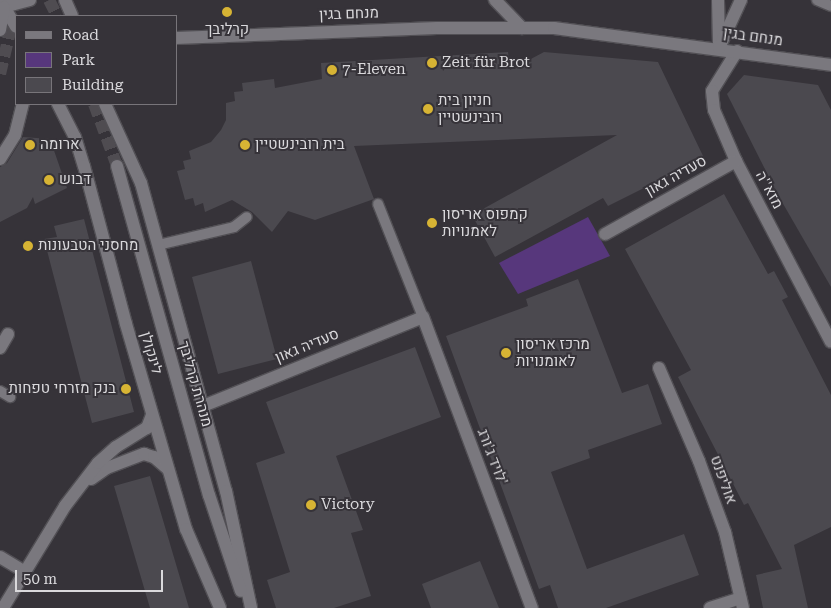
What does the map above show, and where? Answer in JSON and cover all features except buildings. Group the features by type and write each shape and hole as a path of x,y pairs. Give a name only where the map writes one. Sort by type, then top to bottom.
{"street":[{"path":"1,5 30,0"},
{"path":"65,0 72,15"},
{"path":"495,0 522,28"},
{"path":"718,0 719,48"},
{"path":"719,48 741,0"},
{"path":"1,5 15,26"},
{"path":"1,5 0,30 15,35"},
{"name":"מנחם בגין","path":"178,38 429,28 554,28 719,48 831,65"},
{"name":"מזא''ה","path":"737,51 712,91 714,110 736,161 831,342"},
{"path":"0,159 15,135 23,105"},
{"name":"לינקולן","path":"59,105 75,137 84,166 168,470 197,560 220,608"},
{"path":"105,105 141,183 234,524 252,608"},
{"name":"סעדיה גאון","path":"605,234 736,161"},
{"name":"מנהרת קרליבך","path":"117,166 210,496 247,608"},
{"name":"סעדיה גאון","path":"202,406 423,316"},
{"name":"לויד ג'ורג'","path":"423,316 532,608"},
{"path":"0,348 8,334"},
{"name":"אוליפנט","path":"658,368 699,461 725,532 741,603"},
{"path":"3,608 81,486 106,454 146,428 152,415"},
{"path":"81,486 107,468 139,455 154,456 168,470"},
{"path":"0,557 25,572"},
{"path":"710,608 741,603"}],"lane":[{"path":"817,0 831,6"},
{"path":"378,204 423,316"},
{"path":"158,245 234,227 248,217"},
{"path":"0,391 10,397"}],"green space":[{"path":"588,217 610,256 518,294 499,263"}],"tunnel":[{"path":"49,0 56,15"},
{"path":"0,74 14,15"},
{"path":"94,105 117,166"}],"place":[{"name":"קרליבך","path":"227,12"},
{"name":"Zeit für Brot","path":"432,63"},
{"name":"7-Eleven","path":"332,70"},
{"name":"חניון בית רובינשטיין","path":"428,109"},
{"name":"ארומה","path":"30,145"},
{"name":"בית רובינשטיין","path":"245,145"},
{"name":"דבוש","path":"49,180"},
{"name":"קמפוס אריסון לאמנויות","path":"432,223"},
{"name":"מחסני הטבעונות","path":"28,246"},
{"name":"מרכז אריסון לאומנויות","path":"506,353"},
{"name":"בנק מזרחי טפחות","path":"126,389"},
{"name":"Victory","path":"311,505"}]}
